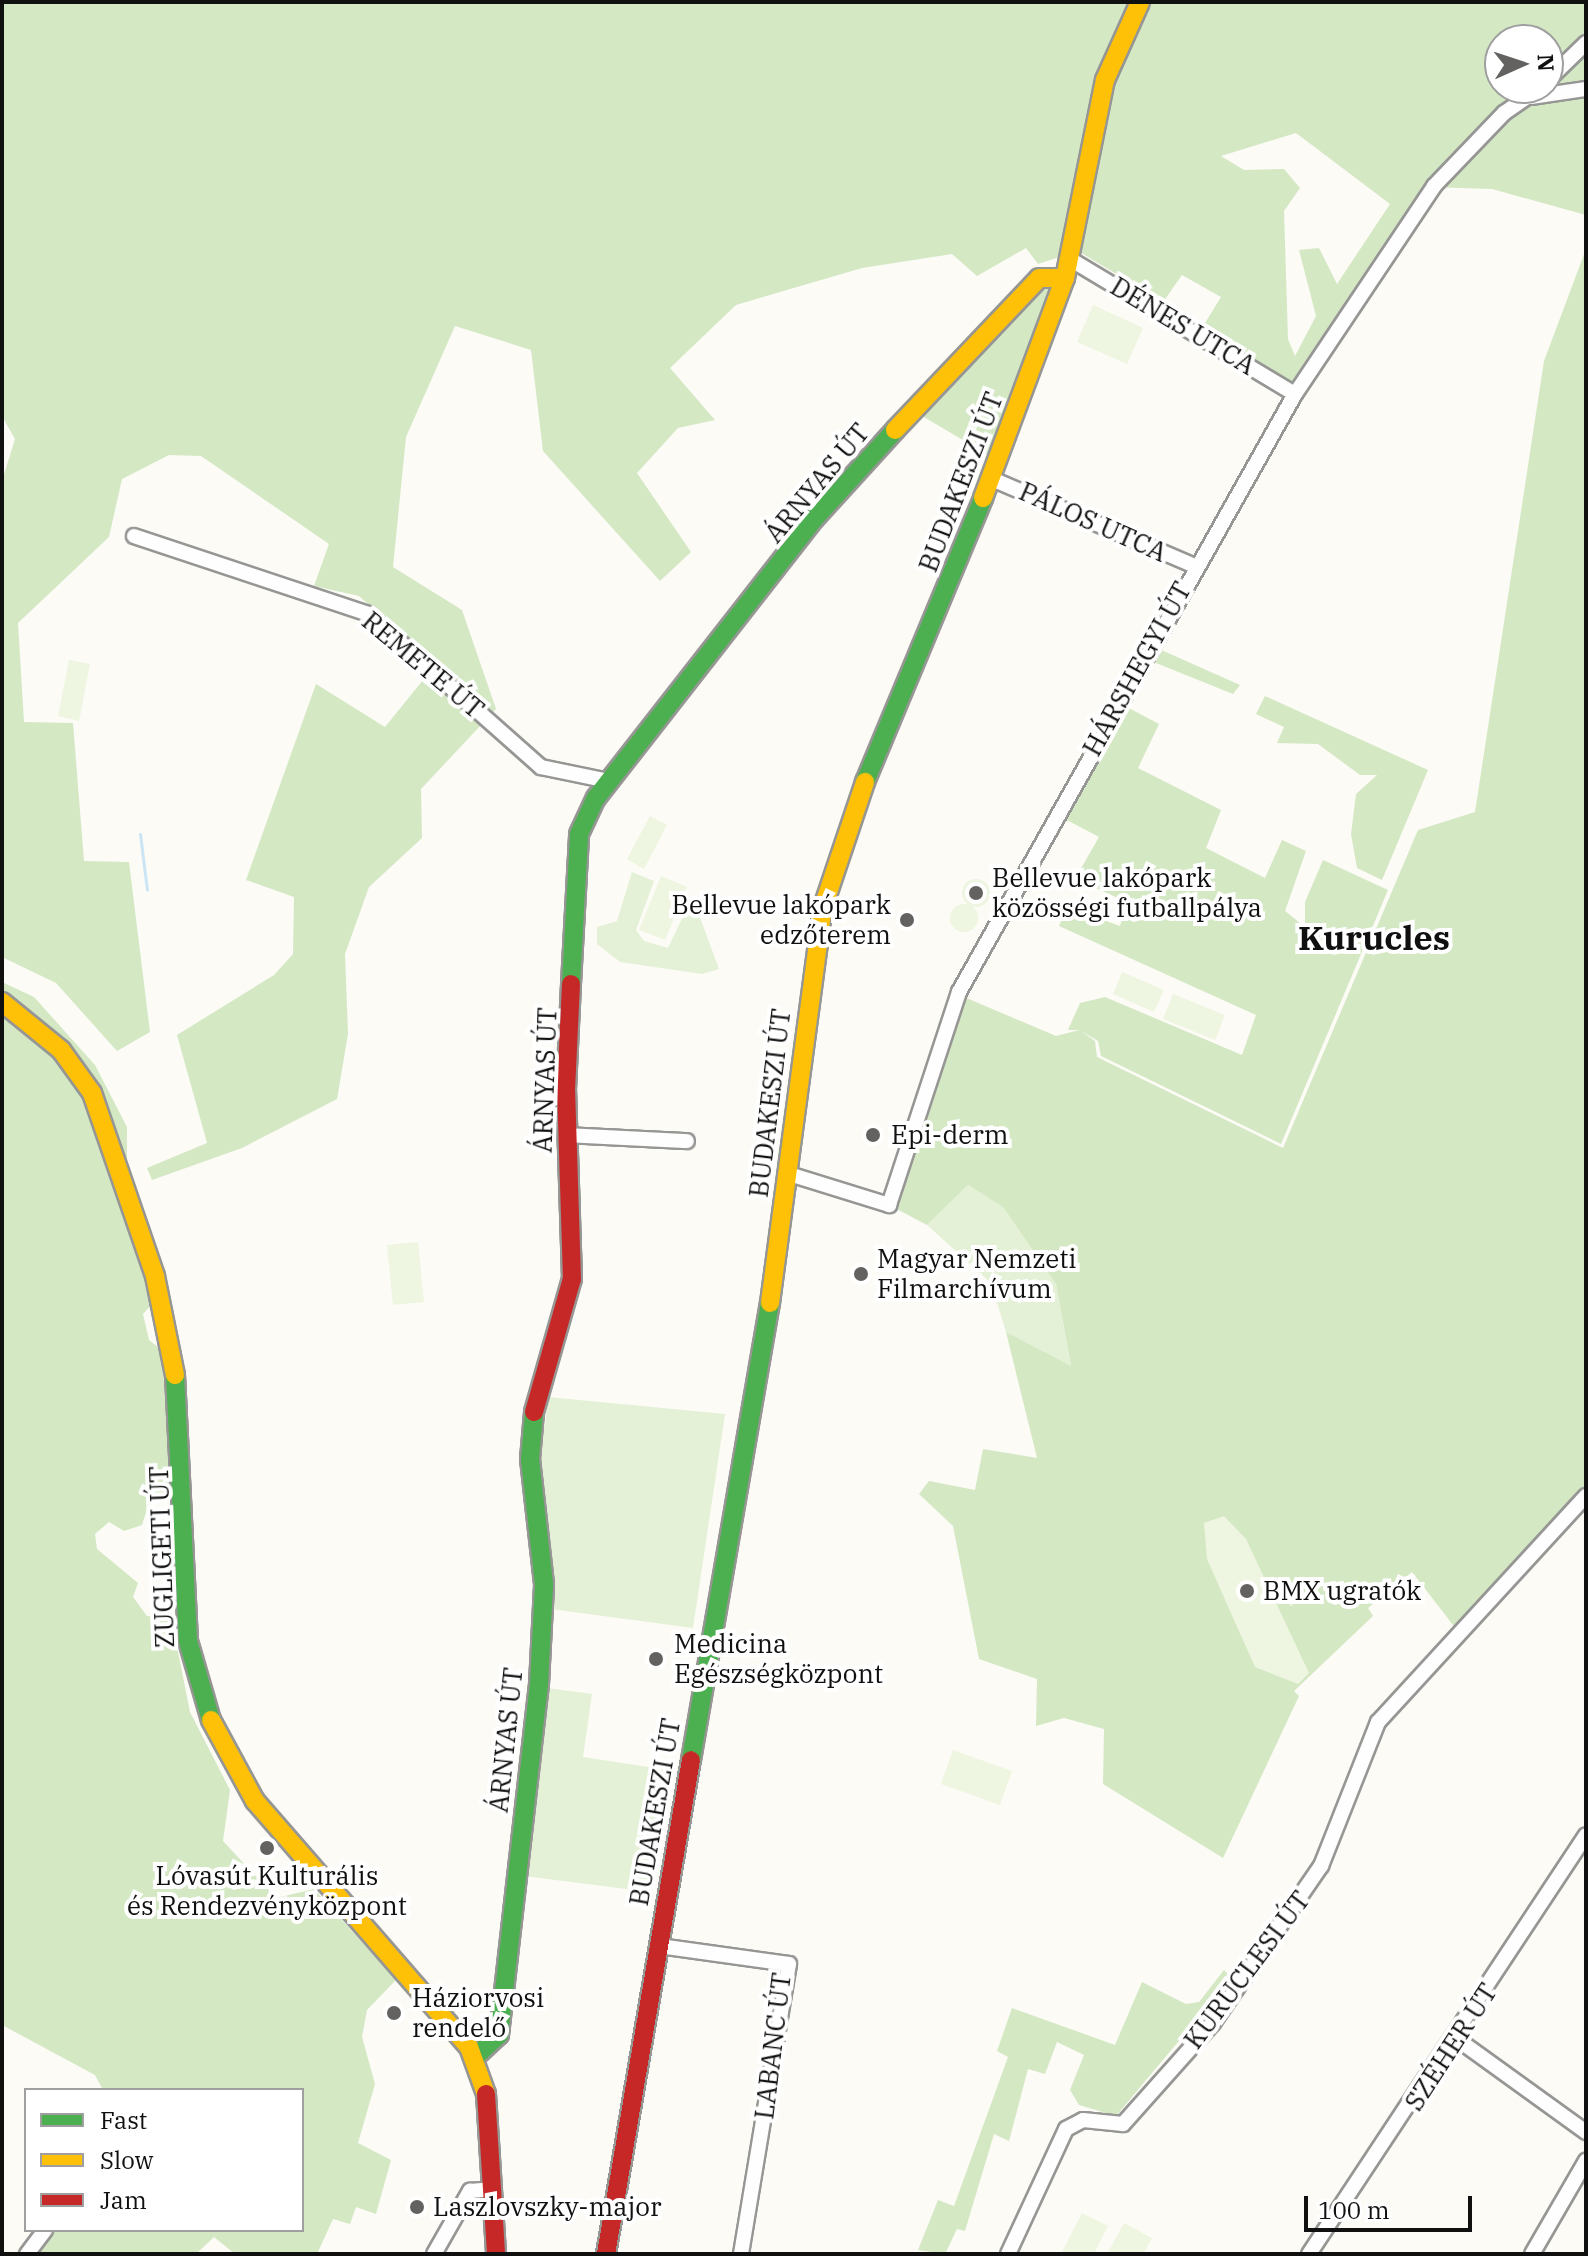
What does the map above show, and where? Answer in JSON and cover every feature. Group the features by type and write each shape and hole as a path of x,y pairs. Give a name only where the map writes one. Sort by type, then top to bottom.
{"street":[{"name":"BUDAKESZI ÚT","path":"606,2254 789,1174 827,890 992,479 1065,278 1105,80 1140,2"},
{"path":"1564,64 1586,43"},
{"name":"HÁRSHEGYI ÚT","path":"1564,91 1586,89"},
{"name":"HÁRSHEGYI ÚT","path":"789,1174 889,1205 959,992 1195,566 1295,394 1434,186 1504,113 1518,104"},
{"name":"DÉNES UTCA","path":"1070,259 1295,394"},
{"name":"ÁRNYAS ÚT","path":"475,2057 499,2035 539,1684 544,1584 530,1459 536,1387 566,1320 572,1279 567,1135 576,1003 569,941 579,834 609,781 815,518 1009,305 1039,278 1065,278"},
{"name":"PÁLOS UTCA","path":"992,479 1195,566"},
{"name":"REMETE ÚT","path":"134,536 368,614 541,767 609,781"},
{"name":"ZUGLIGETI ÚT","path":"2,1002 61,1050 92,1093 155,1276 182,1408 188,1641 204,1708 255,1801 449,2018 475,2057 486,2093 496,2254"},
{"path":"567,1135 687,1141"},
{"name":"KURUCLESI ÚT","path":"1008,2254 1066,2129 1083,2120 1123,2124 1213,2023 1321,1866 1378,1722 1586,1496"},
{"name":"SZÉHER ÚT","path":"1309,2254 1457,2039 1586,1835"},
{"name":"LABANC ÚT","path":"659,1946 789,1964 741,2254"},
{"path":"1457,2039 1586,2132"},
{"path":"1532,2254 1586,2161"},
{"path":"434,2254 470,2191 491,2189"},
{"path":"27,2254 44,2232"}],"green space":[{"path":"2,2 1586,2 1586,215 1492,189 1428,187 1293,384 1202,328 1221,297 1182,275 1163,302 1078,251 1038,264 1026,248 977,276 952,254 862,268 736,305 670,368 715,420 678,428 637,473 691,552 660,581 543,451 531,350 455,326 406,437 393,567 462,610 496,709 421,789 422,838 369,887 345,954 348,1034 337,1099 242,1148 152,1180 147,1168 207,1143 177,1035 274,975 293,954 294,897 246,880 316,684 385,727 436,664 359,596 314,586 329,544 201,456 169,455 122,479 109,537 18,623 24,722 73,723 84,861 129,862 150,1032 117,1051 56,983 2,957 2,481 15,439 2,416","holes":["1296,133 1390,204 1337,284 1319,248 1299,250 1316,316 1295,356 1288,339 1284,211 1300,188 1284,169 1244,170 1221,156"]},
{"path":"1586,249 1586,1496 1460,1634 1412,1572 1368,1608 1373,1616 1294,1691 1299,1696 1223,1858 1103,1784 1104,1729 1064,1718 1036,1726 1037,1679 979,1659 953,1526 919,1494 929,1481 975,1490 983,1449 1037,1458 1006,1332 1071,1366 1056,1284 1003,1207 968,1185 927,1225 889,1205 964,997 1056,1036 1079,1030 1068,1030 1080,1003 1105,997 1242,1055 1256,1015 1059,926 1067,907 1120,926 1127,902 1075,879 1099,837 1063,818 1125,706 1159,724 1138,768 1221,810 1206,848 1265,878 1282,840 1306,851 1285,911 1305,927 1305,902 1323,860 1388,890 1281,1144 1101,1056 1098,1041 1081,1031 1095,1041 1097,1057 1283,1148 1418,830 1475,812 1544,361"},
{"path":"1043,283 1054,291 992,457 917,413"},
{"path":"1093,305 1143,328 1127,364 1077,342"},
{"path":"1159,649 1240,685 1233,694 1151,661"},
{"path":"69,660 90,664 79,721 58,716"},
{"path":"1265,696 1428,770 1382,880 1357,868 1351,834 1356,794 1377,775 1360,775 1318,744 1277,743 1284,727 1256,714"},
{"path":"650,816 667,825 644,869 627,859"},
{"path":"632,872 654,881 636,930 644,941 668,948 687,908 698,912 719,969 702,974 620,962 597,944 597,927 617,921"},
{"path":"661,876 687,887 665,940 639,930"},
{"name":"Bellevue lakópark közösségi futballpálya","path":"976,879 986,883 990,893 986,903 976,907 966,903 962,893 966,883"},
{"path":"964,904 974,908 978,918 974,928 964,932 954,928 950,918 954,908"},
{"path":"1122,972 1164,990 1154,1012 1113,994"},
{"path":"2,982 34,997 95,1065 127,1127 127,1189 157,1299 143,1314 149,1340 168,1355 173,1493 148,1506 142,1525 124,1531 109,1522 95,1534 97,1549 138,1583 133,1597 147,1616 171,1617 190,1712 230,1790 223,1841 276,1898 314,1889 396,1980 367,2010 362,2037 375,2084 358,2143 391,2160 376,2214 356,2207 350,2224 333,2219 317,2254 235,2254 214,2237 196,2254 34,2254 50,2232 304,2232 304,2088 102,2088 95,2075 2,2025"},
{"path":"1173,994 1225,1015 1215,1040 1163,1019"},
{"path":"968,1185 1003,1207 1056,1284 1071,1367 1006,1332 991,1283 927,1225"},
{"path":"418,1242 424,1302 393,1305 387,1245"},
{"path":"548,1397 725,1414 693,1628 551,1609 535,1427 545,1426"},
{"name":"BMX ugratók","path":"1224,1516 1246,1539 1309,1673 1298,1684 1255,1667 1207,1559 1204,1523"},
{"path":"547,1688 592,1694 583,1757 668,1770 650,1892 524,1876"},
{"path":"953,1750 1012,1771 1000,1805 941,1784"},
{"path":"1224,1970 1233,1979 1191,2036 1183,2036 1116,2116 1079,2105 1070,2090 1084,2055 1057,2042 1045,2074 1028,2069 1009,2141 994,2134 965,2231 957,2229 945,2254 918,2250 938,2200 954,2206 1008,2057 997,2051 1012,2008 1115,2045 1142,1982 1186,2004 1199,2002"},
{"path":"1082,2213 1108,2226 1094,2254 1061,2254"},
{"path":"1124,2223 1152,2238 1143,2254 1107,2254"}],"waterway":[{"path":"140,834 147,890"}],"traffic: fast":[{"path":"571,984 579,834 596,798 815,518 895,430"},
{"path":"865,782 983,498"},
{"path":"691,1760 770,1303"},
{"path":"175,1375 188,1641 211,1720"},
{"path":"475,2057 499,2035 539,1684 544,1584 530,1459 534,1412"}],"traffic: slow":[{"path":"983,498 1065,278 1105,80 1140,2"},
{"path":"895,430 1039,278 1065,278"},
{"path":"770,1303 823,907 865,782"},
{"path":"2,1002 61,1050 92,1093 155,1276 175,1375"},
{"path":"211,1720 255,1801 469,2047 486,2094"}],"traffic: jam":[{"path":"534,1412 572,1279 566,1090 571,984"},
{"path":"606,2254 691,1760"},
{"path":"486,2094 496,2254"}],"place":[{"name":"Bellevue lakópark közösségi futballpálya","path":"976,893"},
{"name":"Bellevue lakópark edzőterem","path":"907,920"},
{"name":"Epi-derm","path":"873,1135"},
{"name":"Magyar Nemzeti Filmarchívum","path":"861,1274"},
{"name":"BMX ugratók","path":"1247,1591"},
{"name":"Medicina Egészségközpont","path":"656,1659"},
{"name":"Lóvasút Kulturális és Rendezvényközpont","path":"267,1848"},
{"name":"Háziorvosi rendelő","path":"394,2013"},
{"name":"Laszlovszky-major","path":"417,2207"}],"district":[{"name":"Kurucles","path":"1374,938"}]}
